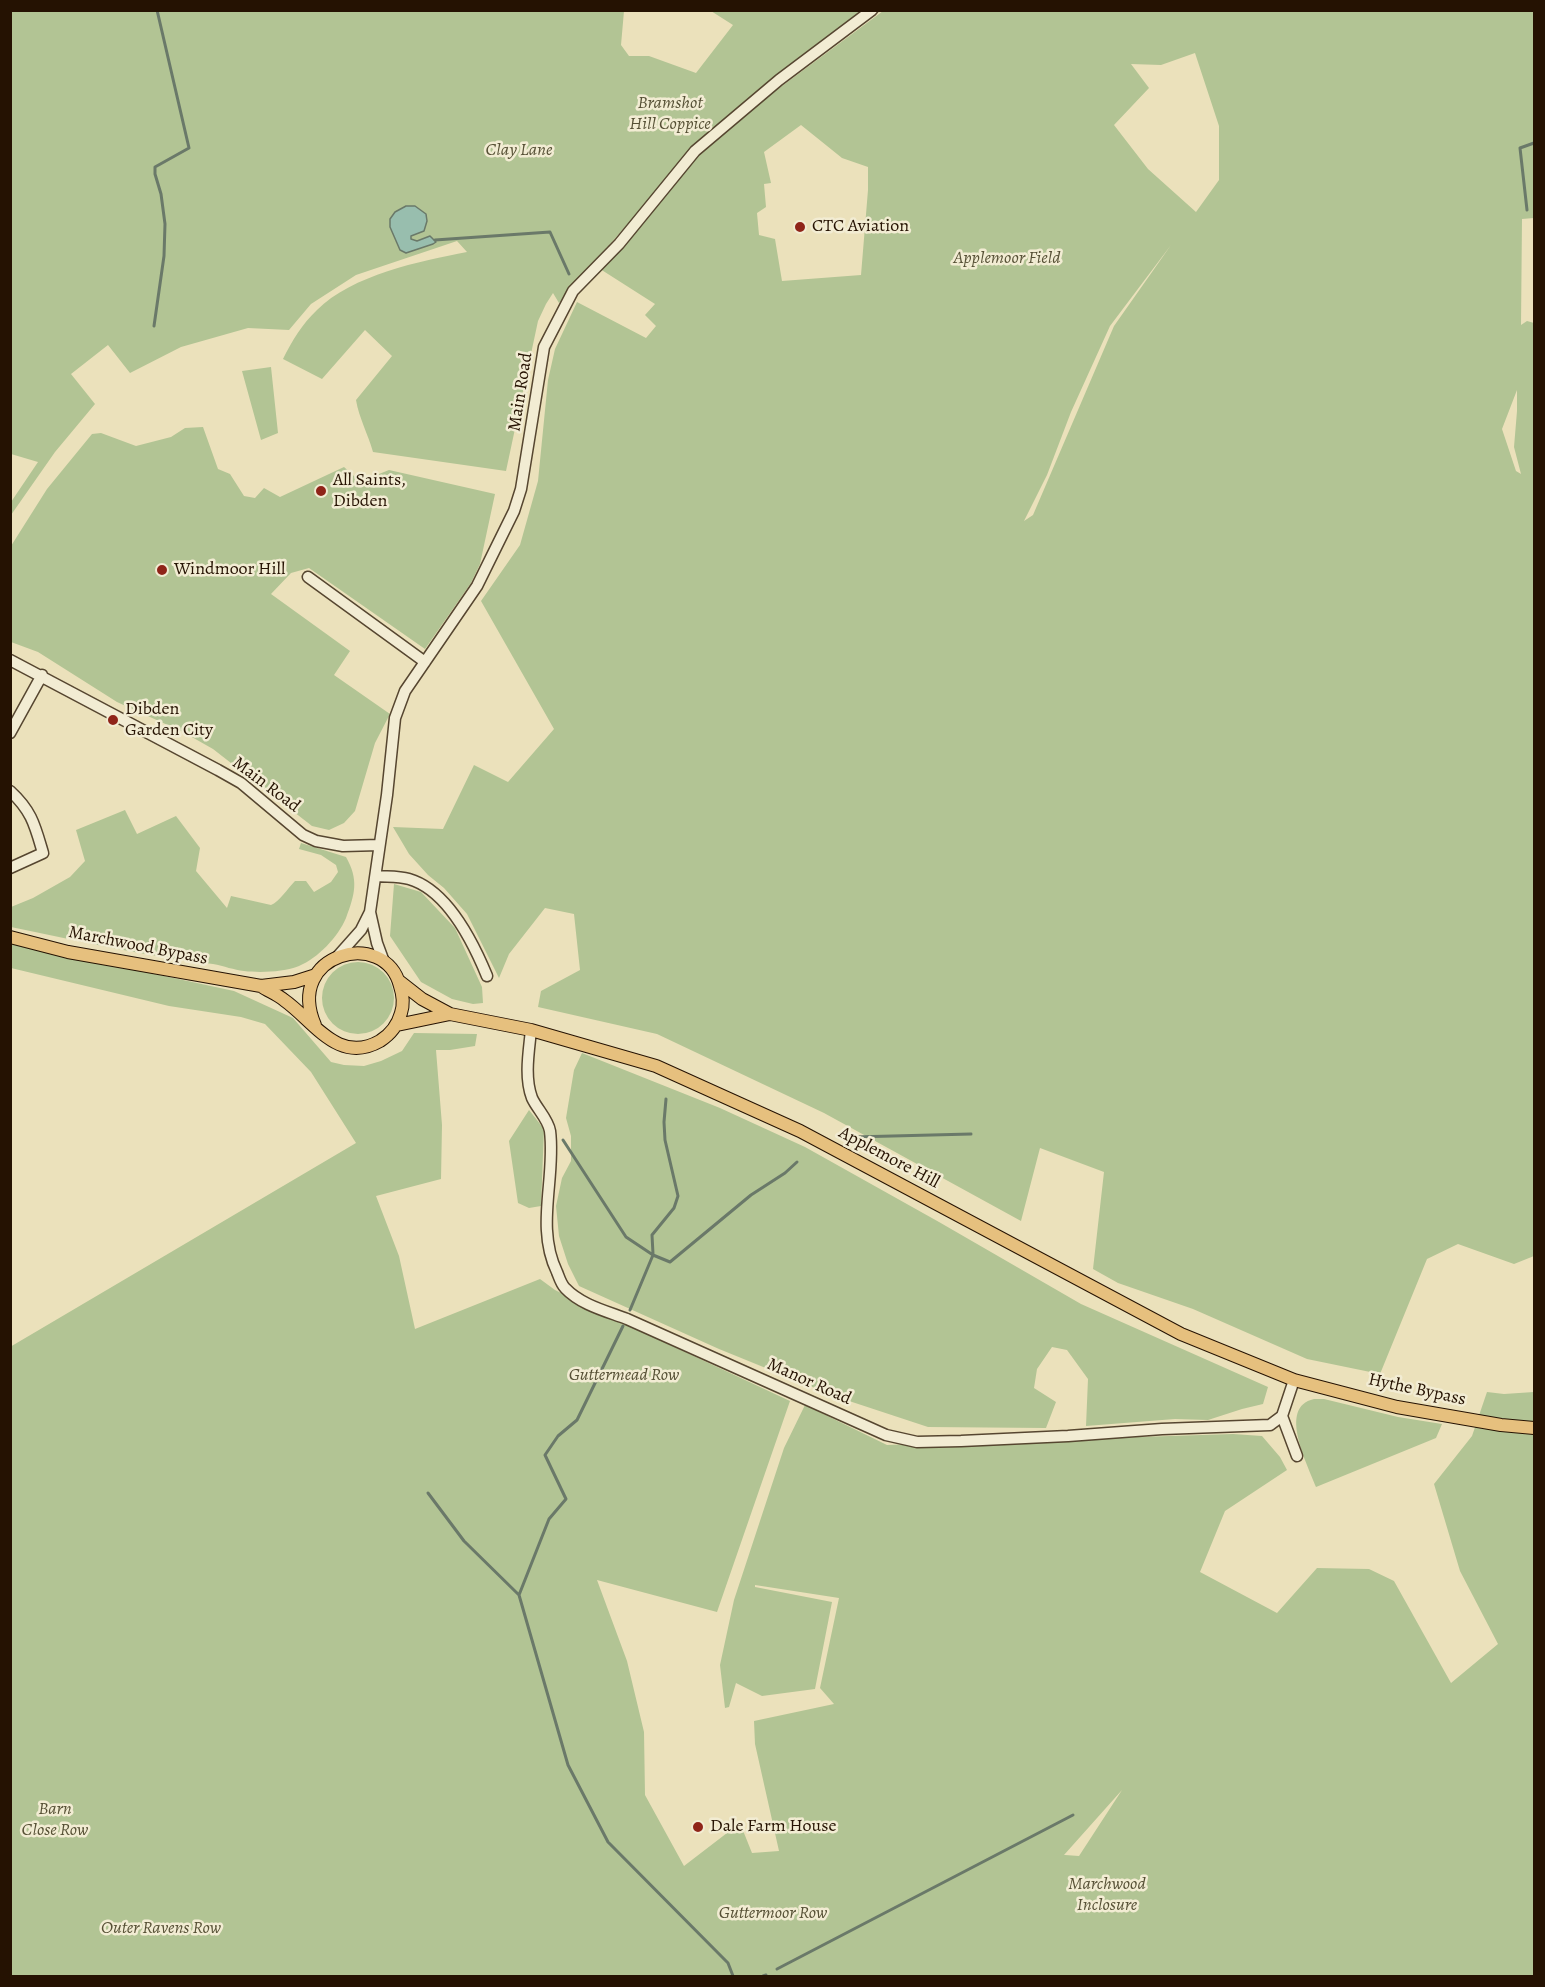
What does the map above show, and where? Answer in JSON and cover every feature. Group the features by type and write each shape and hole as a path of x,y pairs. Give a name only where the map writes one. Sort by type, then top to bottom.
{"main road":[{"name":"Marchwood Bypass","path":"10,937 68,952 261,986 294,982 316,975"},
{"path":"361,953 373,956 384,962 399,981 403,996 402,1011 397,1025 386,1037 372,1045 356,1048 340,1046 326,1037 315,1025 310,1013 308,1000 310,987 325,964 337,957 361,953"},
{"name":"Applemore Hill","path":"399,981 422,999 450,1014 531,1030 656,1066 800,1131 1181,1334 1294,1380"},
{"name":"Marchwood Bypass","path":"261,986 284,999 315,1025"},
{"name":"Applemore Hill","path":"397,1025 450,1014"},
{"name":"Hythe Bypass","path":"1294,1380 1397,1407 1502,1425 1534,1428"}],"street":[{"name":"Main Road","path":"337,957 361,930 370,912 395,718 405,691 477,586 514,511 521,489 544,347 573,291 619,244 695,151 779,80 872,10"},
{"path":"308,578 425,662"},
{"name":"Main Road","path":"10,660 241,783 303,835 316,841 343,846 380,845"},
{"path":"10,733 42,675"},
{"path":"10,791 19,799 34,820 43,853 10,868"},
{"path":"376,876 399,876 426,887 461,925 474,944 487,976"},
{"name":"Main Road","path":"370,912 376,943 384,962"},
{"name":"Manor Road","path":"531,1030 528,1072 532,1098 549,1127 551,1146 546,1220 547,1244 554,1267 564,1287 585,1303 627,1318 886,1435 917,1442 1270,1425 1281,1416"},
{"path":"1294,1380 1281,1416 1297,1456"}],"green space":[{"path":"919,10 1534,11 1534,218 1522,219 1521,325 1527,321 1534,323 1534,1256 1514,1264 1458,1244 1427,1259 1380,1374 1307,1359 1193,1309 1118,1283 1093,1269 1104,1172 1040,1148 1021,1221 824,1113 657,1034 538,1007 541,991 580,970 574,914 545,908 509,954 499,978 467,914 409,854 393,827 443,829 474,765 508,782 554,729 481,601 520,545 538,481 548,380 555,349 577,302 646,338 656,326 645,315 655,304 597,267 660,192 625,227 559,303 553,293 546,304 538,321 506,471 373,452 356,400 392,356 365,330 322,379 283,359 307,321 332,298 349,287 388,271 467,252 457,241 356,275 311,304 289,330 248,328 181,347 130,373 108,345 71,374 95,404 55,452 11,515 11,502 38,462 11,454 11,11 624,11 621,45 629,56 649,56 696,73 733,25 711,11 881,11 805,60 720,132 883,11 917,12","holes":["1195,53 1219,126 1219,180 1196,212 1148,169 1114,125 1149,88 1131,64 1161,65","801,125 842,158 868,167 861,275 782,281 775,239 759,235 757,213 766,207 764,184 771,183 764,152","1171,245 1114,326 1033,515 1024,521 1047,475 1071,412 1110,326","1517,390 1514,447 1521,474 1516,471 1502,429"]},
{"path":"271,367 278,433 261,440 242,371"},
{"path":"203,427 218,469 230,474 244,496 255,498 264,488 280,497 344,467 364,485 389,470 495,494 480,564 471,583 425,649 309,568 291,573 271,594 350,651 334,675 390,714 375,743 355,811 344,823 329,830 312,826 213,749 183,732 117,702 38,652 11,642 11,546 47,489 92,434 101,433 136,446 171,437 185,428"},
{"path":"125,810 137,834 176,816 200,848 196,871 227,908 231,896 271,905 295,881 306,881 314,892 331,882 338,872 336,865 321,855 299,849 301,843 346,857 353,873 354,887 352,902 346,918 327,946 313,958 286,970 264,972 250,972 86,943 11,927 11,907 33,898 70,877 85,861 76,830"},
{"path":"394,884 421,892 455,928 482,987 483,1003 473,1004 452,999 421,982 390,936"},
{"path":"11,943 234,991 293,1018 331,1062 344,1065 364,1066 381,1061 402,1051 414,1033 477,1034 475,1046 436,1050 442,1125 441,1179 376,1196 399,1256 415,1329 540,1279 555,1290 606,1315 790,1401 717,1612 597,1580 627,1661 644,1732 645,1795 684,1866 740,1823 752,1853 779,1851 755,1744 754,1721 834,1704 820,1688 839,1598 755,1585 755,1587 832,1602 815,1689 762,1696 736,1683 729,1707 725,1708 720,1665 734,1600 784,1448 805,1405 887,1445 1233,1434 1262,1436 1280,1457 1287,1470 1225,1511 1200,1572 1277,1613 1317,1568 1369,1569 1394,1581 1451,1683 1498,1644 1460,1571 1434,1484 1472,1436 1487,1392 1504,1394 1534,1392 1534,1976 11,1976 10,1347 356,1143 311,1072 265,1024 241,1017 169,1006 11,968","holes":["1122,1790 1079,1856 1064,1855"]},
{"path":"358,962 378,968 388,978 394,998 388,1018 378,1028 358,1034 338,1028 328,1018 322,998 328,978 338,968"},
{"path":"582,1053 720,1108 805,1147 1081,1304 1268,1387 1263,1404 1208,1420 1175,1419 1086,1426 1088,1379 1067,1350 1052,1347 1037,1369 1034,1388 1056,1402 1046,1428 928,1427 837,1397 719,1349 579,1286 568,1264 559,1236 556,1206 562,1178 571,1161 571,1136 566,1118 574,1070"},
{"path":"529,1110 544,1129 541,1206 529,1208 518,1203 509,1141"},
{"path":"1314,1399 1324,1399 1398,1417 1442,1424 1436,1438 1316,1487 1302,1452 1296,1425 1298,1413 1303,1404"}],"shaded area":[{"path":"406,206 415,206 426,214 427,221 424,231 411,236 411,239 417,241 430,236 436,242 406,253 400,250 390,227 390,219 395,212"}],"waterway":[{"path":"154,326 164,256 165,224 155,167 189,148 157,10"},
{"path":"1527,210 1520,148 1534,143"},
{"path":"435,240 550,232 569,274"},
{"path":"653,1254 652,1235 674,1208 678,1196 665,1140 666,1099"},
{"path":"853,1137 971,1134"},
{"path":"563,1140 626,1237 653,1255"},
{"path":"630,1310 653,1255 670,1262 751,1195 785,1173 797,1162"},
{"path":"623,1326 577,1420 558,1436 545,1455 566,1499 549,1519 519,1595 568,1765 608,1842 728,1963 733,1976"},
{"path":"428,1493 464,1541 519,1595"},
{"path":"777,1969 1073,1815"}],"place":[{"name":"CTC Aviation","path":"800,227"},
{"name":"All Saints, Dibden","path":"321,491"},
{"name":"Windmoor Hill","path":"162,570"},
{"name":"Dibden Garden City","path":"113,720"},
{"name":"Dale Farm House","path":"698,1827"}],"park label":[{"name":"Bramshot Hill Coppice","path":"670,114"},
{"name":"Clay Lane","path":"519,151"},
{"name":"Applemoor Field","path":"1007,259"},
{"name":"Guttermead Row","path":"624,1376"},
{"name":"Barn Close Row","path":"55,1820"},
{"name":"Marchwood Inclosure","path":"1107,1895"},
{"name":"Guttermoor Row","path":"773,1914"},
{"name":"Outer Ravens Row","path":"161,1929"}]}
